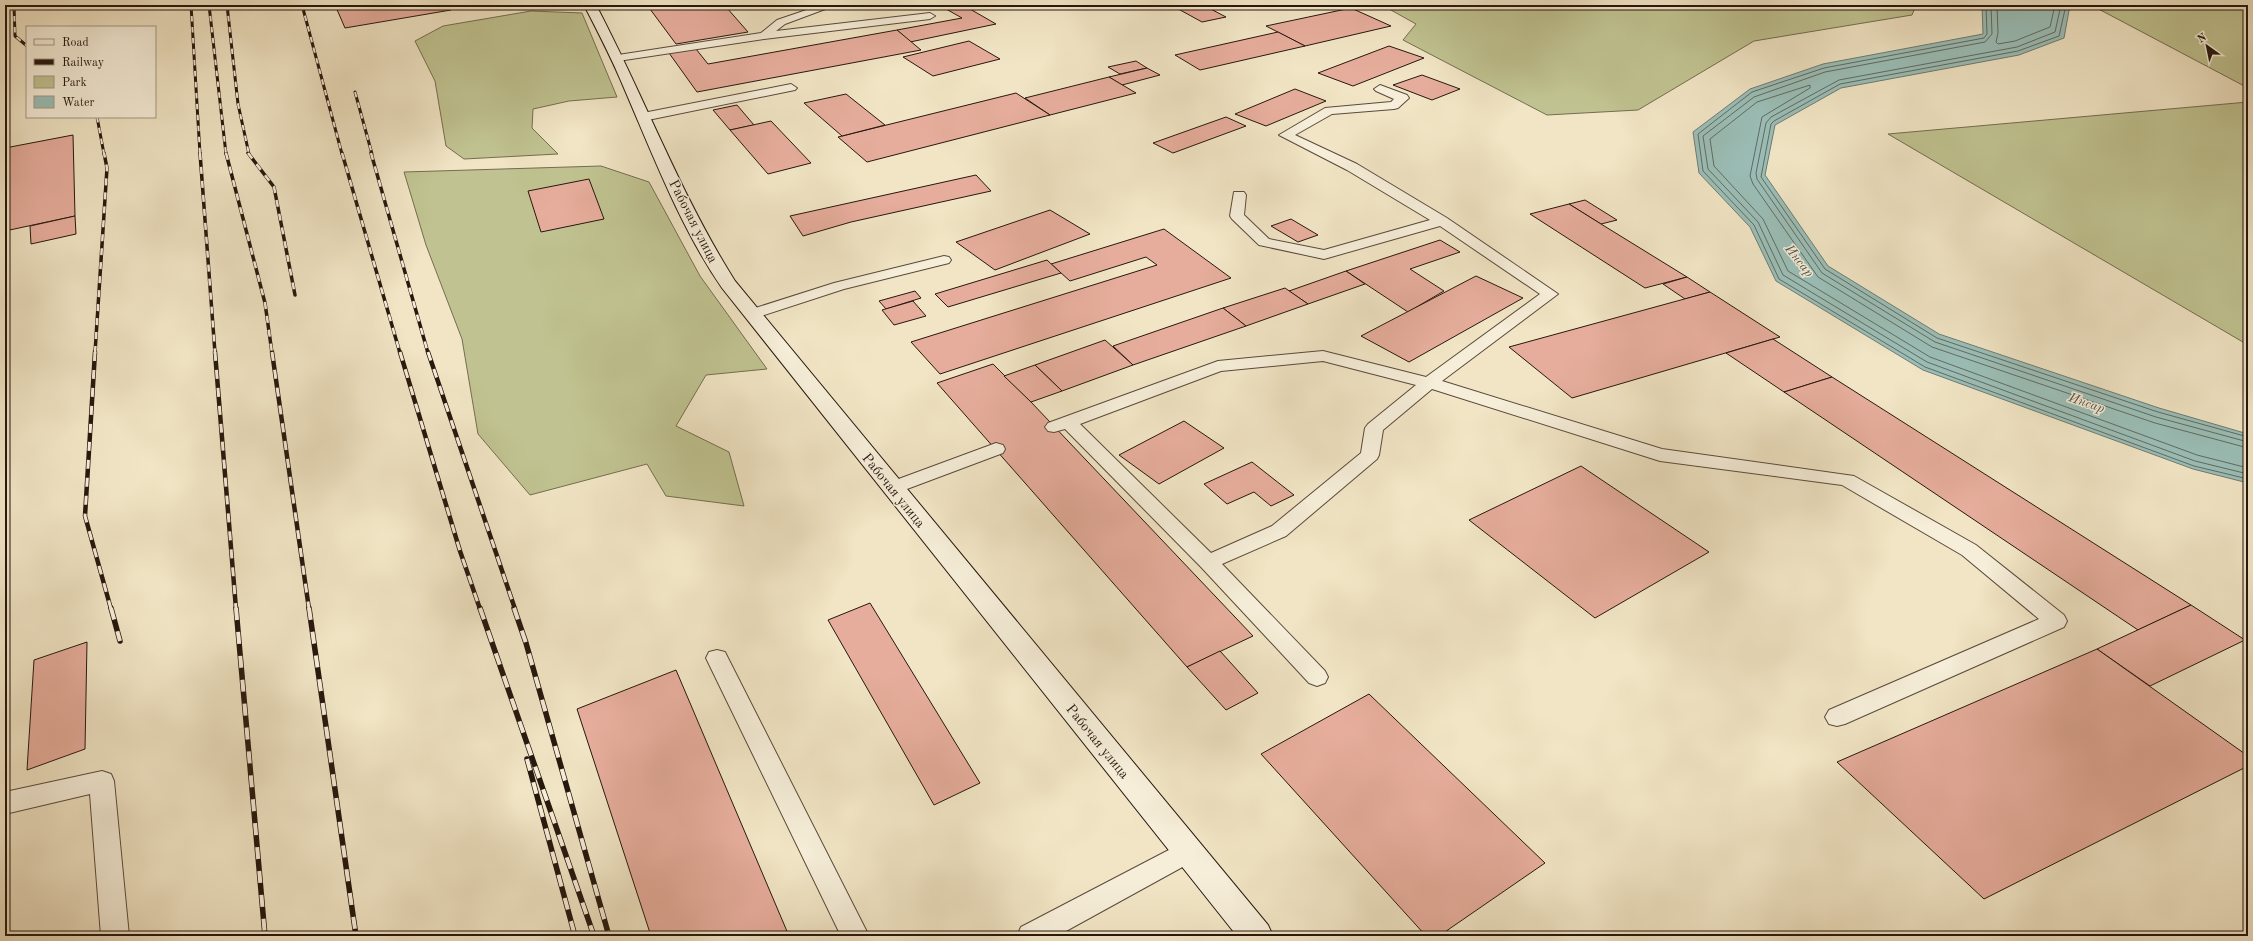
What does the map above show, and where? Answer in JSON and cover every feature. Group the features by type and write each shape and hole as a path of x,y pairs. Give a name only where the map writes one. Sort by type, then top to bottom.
{"street":[{"name":"Рабочая улица","path":"590,5 618,58 643,117 704,248 728,284 1257,936"}],"lane":[{"path":"764,36 781,22 831,5"},
{"path":"618,58 764,36 930,16"},
{"path":"643,117 791,88"},
{"path":"1208,562 1279,531 1370,455 1374,428 1429,383 1550,294 1442,221 1352,167 1285,135 1329,110 1394,105 1403,98 1380,89"},
{"path":"1238,195 1237,216 1264,242 1324,254 1442,221"},
{"path":"752,314 839,286 944,260"},
{"path":"1316,677 1208,562 1061,424 1218,366 1324,356 1429,383 1660,455 1847,480 1969,550 2056,621 1837,717"},
{"path":"892,488 996,449"},
{"path":"717,658 855,936"},
{"path":"5,803 102,781 116,936"},
{"path":"1031,936 1188,851"}],"green space":[{"path":"1382,5 1916,5 1912,15 1754,41 1638,110 1547,115 1403,40 1416,24"},
{"path":"2091,5 2248,5 2248,88"},
{"path":"531,11 582,13 617,97 569,101 533,109 532,128 558,154 464,159 446,146 435,81 415,41 443,26"},
{"path":"2248,102 2248,345 1888,134"},
{"path":"601,166 649,182 700,276 767,369 706,375 676,426 729,452 744,506 666,496 647,464 530,495 478,434 462,339 426,245 404,172"}],"water":[{"name":"Инсар","path":"1982,5 2070,5 2064,38 2019,55 1841,88 1775,125 1765,175 1828,266 1939,334 2159,408 2248,434 2248,483 2193,469 1923,370 1776,281 1750,227 1699,173 1693,132 1750,89 1823,64 1983,34"}],"building":[{"path":"335,5 448,5 451,10 345,28"},
{"path":"647,5 744,5 727,8 748,32 676,44"},
{"path":"939,5 963,5 996,24 910,42 897,30 962,18"},
{"path":"1171,5 1203,5 1226,17 1202,22"},
{"path":"1351,8 1391,26 1305,46 1266,26"},
{"path":"897,30 921,50 697,92 669,53 696,49 708,64"},
{"path":"1278,32 1305,46 1200,70 1175,55"},
{"path":"969,41 1000,59 933,76 903,57"},
{"path":"1389,46 1424,58 1353,86 1318,73"},
{"path":"1136,61 1147,68 1120,74 1108,67"},
{"path":"1147,68 1160,75 1122,85 1109,77"},
{"path":"1422,75 1460,89 1432,100 1393,85"},
{"path":"1109,77 1136,93 1050,115 1025,98"},
{"path":"1295,89 1326,101 1266,126 1235,114"},
{"path":"1016,93 1050,115 867,162 838,137"},
{"path":"846,94 885,125 842,136 804,103"},
{"path":"737,105 754,125 730,130 713,110"},
{"path":"1226,117 1246,126 1173,153 1153,143"},
{"path":"771,121 811,163 768,174 730,130"},
{"path":"73,135 75,216 5,231 5,148"},
{"path":"976,175 991,191 851,222 803,236 790,216"},
{"path":"589,179 604,219 541,232 528,191"},
{"path":"1585,200 1617,220 1601,224 1569,204"},
{"path":"1569,204 1687,277 1645,288 1530,214"},
{"path":"1050,210 1090,234 995,270 956,242"},
{"path":"75,216 76,234 31,244 30,226"},
{"path":"1291,219 1318,235 1298,242 1271,226"},
{"path":"1164,229 1231,278 940,374 911,342 1157,265 1146,257 1070,281 1051,264"},
{"path":"1440,240 1460,252 1410,269 1444,291 1408,312 1346,271"},
{"path":"1047,260 1061,273 948,307 935,294"},
{"path":"1346,271 1365,284 1308,304 1289,291"},
{"path":"1476,276 1523,298 1409,362 1361,336"},
{"path":"1687,277 1710,292 1685,299 1663,284"},
{"path":"1285,288 1308,304 1246,326 1223,308"},
{"path":"915,291 921,298 886,309 879,301"},
{"path":"1710,292 1780,337 1572,398 1509,347"},
{"path":"913,301 926,316 894,325 882,310"},
{"path":"1223,308 1246,326 1133,365 1113,346"},
{"path":"1773,339 1832,377 1784,392 1726,353"},
{"path":"1105,340 1133,365 1062,391 1035,365"},
{"path":"993,364 1031,402 1253,636 1187,667 937,383"},
{"path":"1035,365 1062,391 1031,402 1004,376"},
{"path":"1832,377 2191,605 2138,630 1784,392"},
{"path":"1184,421 1224,448 1159,484 1119,455"},
{"path":"1252,462 1294,495 1271,506 1254,492 1227,504 1204,484"},
{"path":"1581,466 1709,552 1595,618 1469,520"},
{"path":"870,603 980,783 934,805 828,620"},
{"path":"2191,605 2245,640 2150,686 2097,649"},
{"path":"87,642 85,749 27,770 34,660"},
{"path":"2097,649 2248,756 2248,766 1984,899 1837,762"},
{"path":"1220,651 1258,693 1226,710 1187,667"},
{"path":"676,670 789,936 651,936 577,709"},
{"path":"1369,694 1545,863 1439,936 1426,936 1261,754"}],"railway":[{"path":"14,5 15,36 26,45"},
{"path":"191,5 200,154"},
{"path":"209,5 226,154"},
{"path":"227,5 238,104 249,154"},
{"path":"302,5 342,154"},
{"path":"355,92 372,154"},
{"path":"97,118 104,154"},
{"path":"95,353 107,168 104,153"},
{"path":"200,153 215,353"},
{"path":"226,153 265,303 272,353"},
{"path":"248,153 274,187 295,295"},
{"path":"342,153 400,353"},
{"path":"371,153 428,353"},
{"path":"95,352 85,516 111,609"},
{"path":"215,352 236,609"},
{"path":"272,352 309,609"},
{"path":"400,352 460,551 480,609"},
{"path":"428,352 515,609"},
{"path":"111,608 120,641"},
{"path":"236,608 265,936"},
{"path":"309,608 356,936"},
{"path":"480,608 594,936"},
{"path":"514,608 526,643 609,936"},
{"path":"527,759 575,936"}]}
